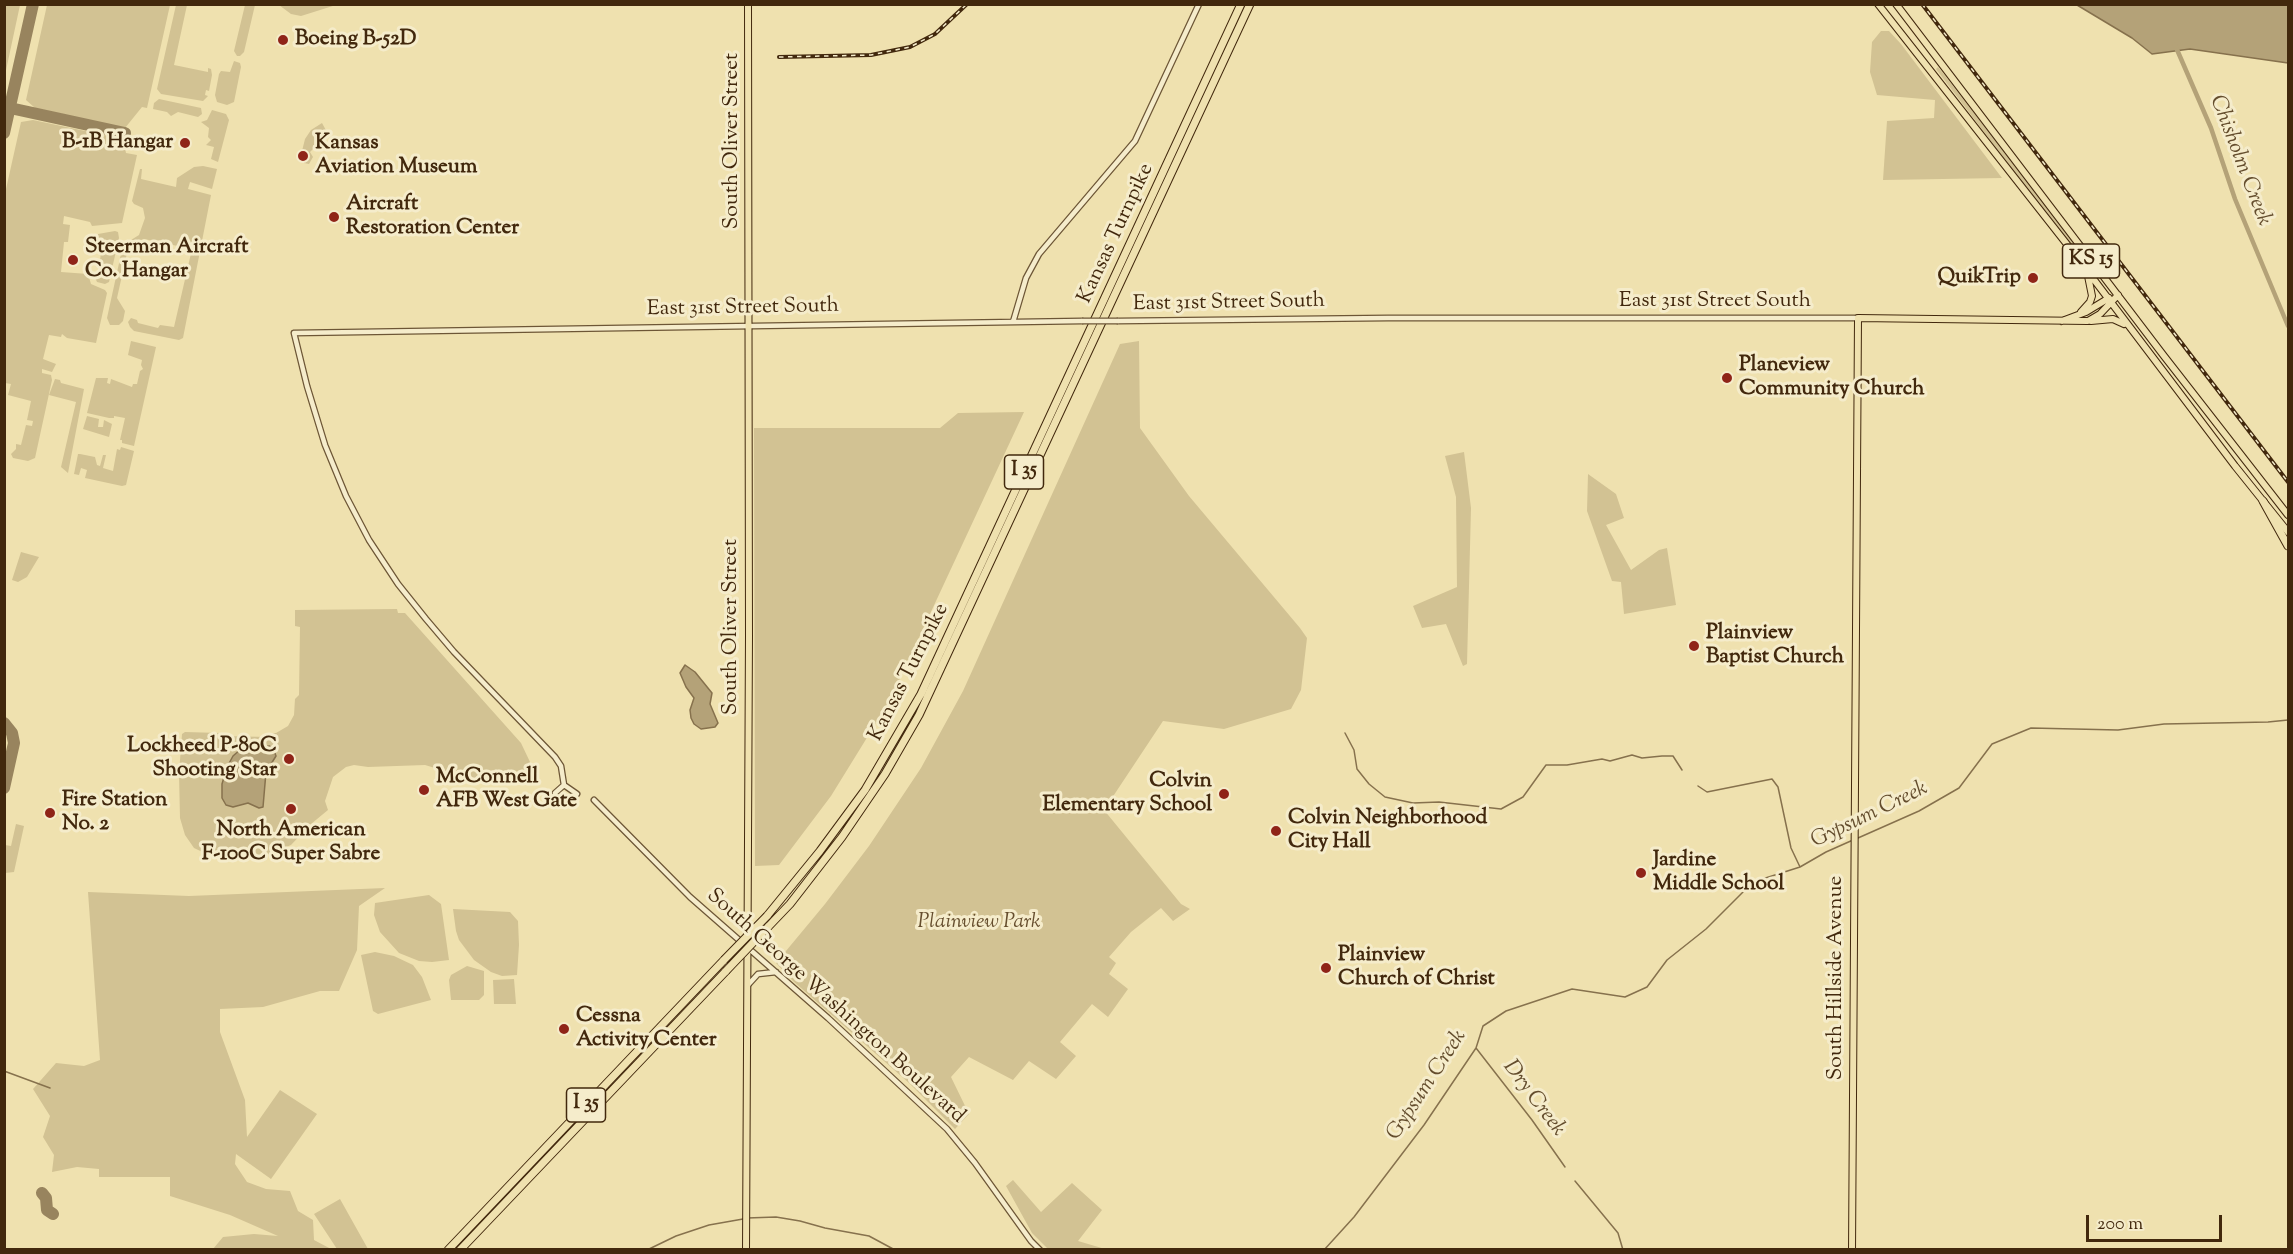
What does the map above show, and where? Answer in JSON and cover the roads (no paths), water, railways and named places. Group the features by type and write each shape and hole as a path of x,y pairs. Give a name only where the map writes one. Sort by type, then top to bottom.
{"highway":[{"name":"Kansas Turnpike","path":"448,1250 767,916 820,851 865,790 921,694 1240,4"},
{"name":"Kansas Turnpike","path":"460,1250 790,904 842,837 885,774 919,715 1250,4"},
{"path":"2263,501 2289,546"}],"main road":[{"name":"South Oliver Street","path":"746,1250 750,326 748,4"},
{"name":"KS 15","path":"1878,4 2263,501"},
{"name":"KS 15","path":"1896,4 2118,296 2289,515"},
{"path":"2079,314 2090,302 2092,296 2084,267"},
{"path":"2062,321 2118,296"},
{"path":"2088,321 2100,314 2109,301"},
{"name":"East 31st Street South","path":"1858,318 2062,321 2113,319 2131,329"},
{"name":"South Hillside Avenue","path":"1852,1250 1858,318"},
{"path":"2263,501 2289,532"}],"street":[{"path":"1013,322 1026,278 1039,254 1135,141 1199,4"},
{"name":"East 31st Street South","path":"564,785 561,766 555,757 454,652 398,584 369,540 346,496 324,445 294,333 1388,318 1858,318"},
{"path":"555,793 564,785 577,794"},
{"name":"South George Washington Boulevard","path":"594,800 690,897 902,1085 947,1129 1040,1250"},
{"path":"748,985 758,974 776,972"}],"waterway":[{"name":"Chisholm Creek","path":"2175,45 2211,128 2235,199 2288,326"},
{"name":"Gypsum Creek","path":"1858,838 1919,811 1959,788 1992,744 2031,728 2118,730 2164,724 2288,720"},
{"path":"1345,733 1354,750 1357,769 1369,784 1385,797 1413,803 1439,802 1501,809 1523,797 1546,765 1567,765 1602,759 1610,761 1632,755 1642,758 1673,756 1682,770"},
{"path":"1698,786 1707,792 1772,779 1778,787 1791,848 1800,867"},
{"name":"Gypsum Creek","path":"1324,1250 1354,1217 1424,1125 1476,1048 1483,1026 1506,1011 1572,989 1625,997 1647,987 1667,960 1706,929 1753,882 1800,867 1853,840"},
{"name":"Dry Creek","path":"1476,1048 1565,1167"},
{"path":"4,1071 50,1088"},
{"name":"Dry Creek","path":"1575,1181 1618,1233 1623,1250"},
{"name":"Gypsum Creek","path":"747,1218 776,1217 800,1221 869,1236 895,1250"},
{"name":"Gypsum Creek","path":"647,1250 676,1236 709,1225 743,1219"}],"railway":[{"path":"779,57 871,55 910,47 935,34 967,4"},
{"path":"1922,4 2288,482"}],"place":[{"name":"Boeing B-52D","path":"283,40"},
{"name":"B-1B Hangar","path":"185,143"},
{"name":"Kansas Aviation Museum","path":"303,156"},
{"name":"Aircraft Restoration Center","path":"334,217"},
{"name":"Steerman Aircraft Co. Hangar","path":"73,260"},
{"name":"QuikTrip","path":"2033,278"},
{"name":"Planeview Community Church","path":"1727,378"},
{"name":"Plainview Baptist Church","path":"1694,646"},
{"name":"Lockheed P-80C Shooting Star","path":"289,759"},
{"name":"McConnell AFB West Gate","path":"424,790"},
{"name":"Colvin Elementary School","path":"1224,794"},
{"name":"North American F-100C Super Sabre","path":"291,809"},
{"name":"Fire Station No. 2","path":"50,813"},
{"name":"Colvin Neighborhood City Hall","path":"1276,831"},
{"name":"Jardine Middle School","path":"1641,873"},
{"name":"Plainview Church of Christ","path":"1326,968"},
{"name":"Cessna Activity Center","path":"564,1029"}],"park label":[{"name":"Plainview Park","path":"979,923"}]}
